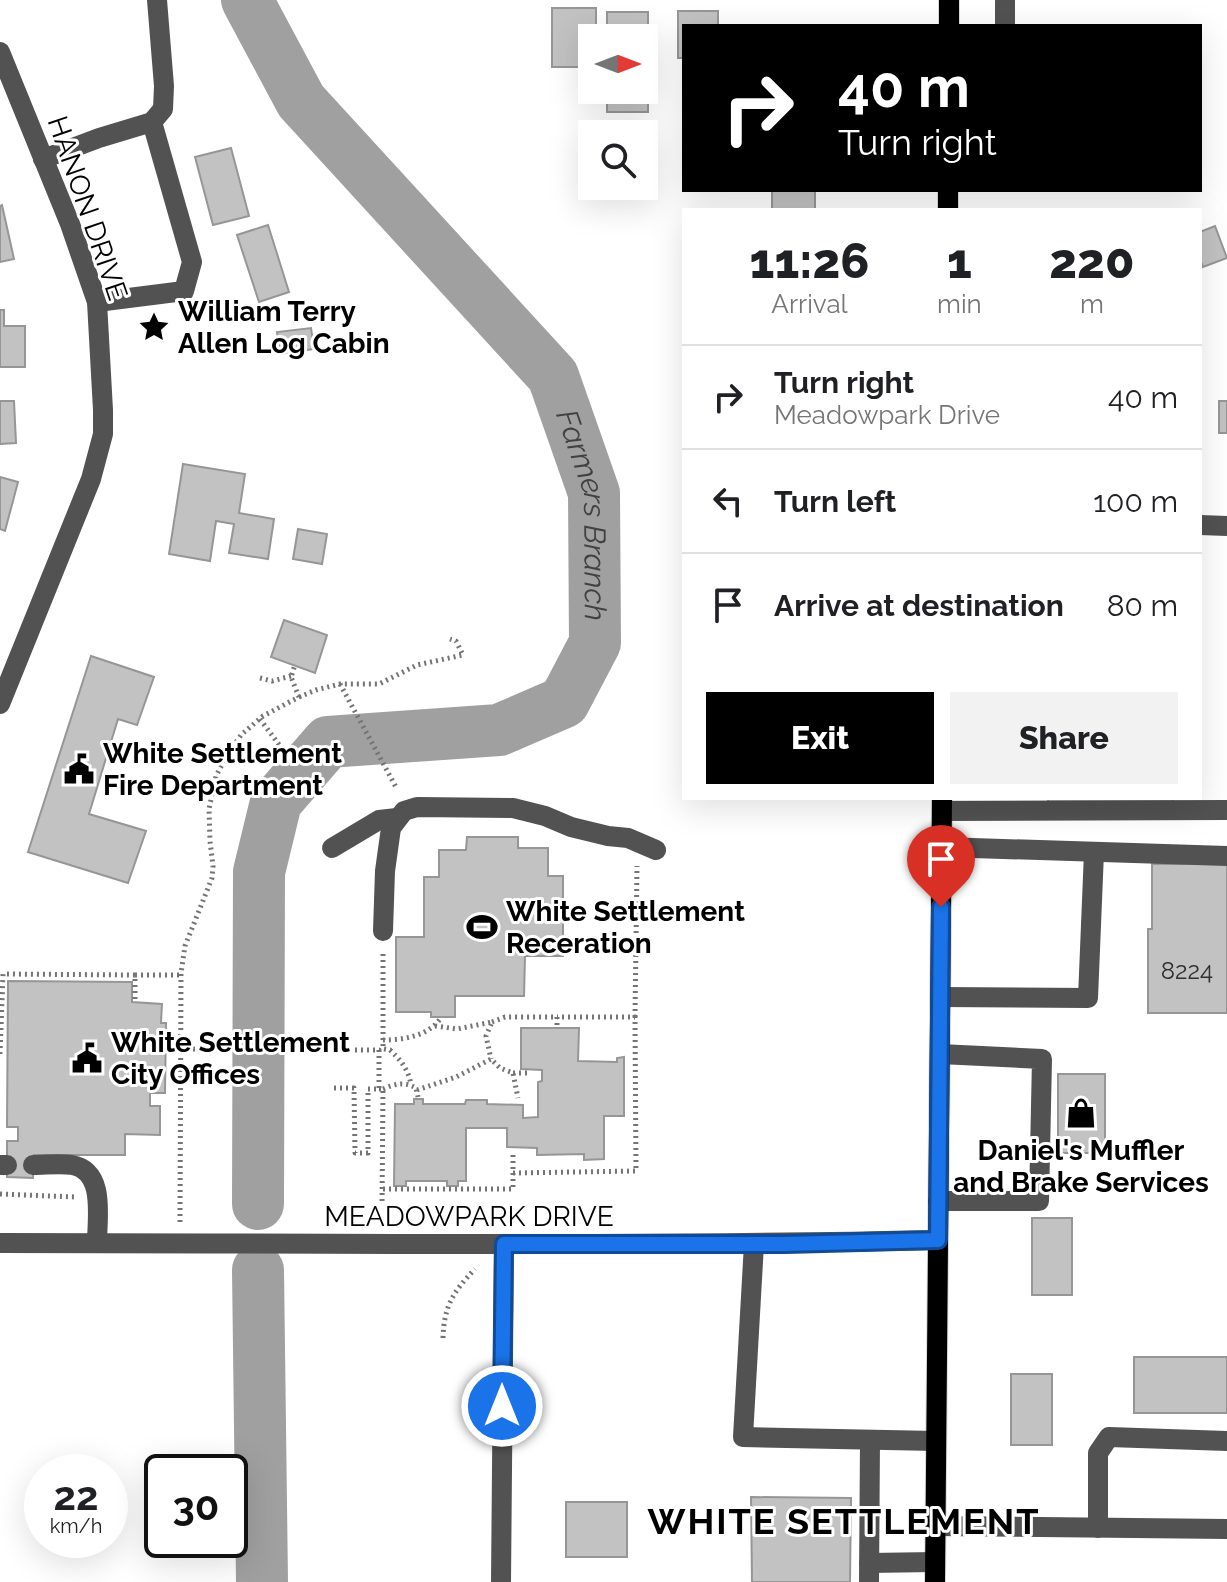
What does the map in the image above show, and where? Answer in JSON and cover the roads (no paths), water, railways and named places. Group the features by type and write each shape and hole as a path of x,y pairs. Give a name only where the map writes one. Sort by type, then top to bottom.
{"main road":[{"path":"949,0 949,24"},
{"path":"935,1572 942,804"}],"street":[{"path":"43,159 152,122 163,109 157,0"},
{"path":"1005,0 1005,24"},
{"name":"HANON DRIVE","path":"0,52 70,224 97,302 103,434 91,479 0,704"},
{"path":"97,302 184,291 192,262 152,122"},
{"path":"1202,525 1227,526"},
{"path":"942,804 1227,810"},
{"path":"383,931 385,871 391,828 404,811 417,807 513,808 571,827 628,838 656,850"},
{"path":"332,848 379,820 397,818"},
{"path":"942,847 1227,856"},
{"path":"940,997 1088,998 1094,852"},
{"path":"938,1201 1039,1201 1042,1059 940,1054"},
{"path":"33,1165 75,1165 89,1174 97,1188 97,1243"},
{"name":"MEADOWPARK DRIVE","path":"0,1243 754,1244 938,1240"},
{"path":"501,1582 504,1244"},
{"path":"754,1244 743,1437 936,1441"},
{"path":"1098,1528 1098,1453 1109,1437 1227,1441"},
{"path":"870,1440 869,1572 935,1572"},
{"path":"936,1526 1227,1529"}],"waterway":[{"name":"Farmers Branch","path":"247,0 301,101 553,376 594,493 595,643 564,702 499,730 328,742 276,802 259,872 258,1204"},
{"name":"Farmers Branch","path":"258,1270 262,1582"}],"place":[{"name":"William Terry Allen Log Cabin","path":"154,327"},
{"name":"White Settlement Fire Department","path":"79,769"},
{"name":"White Settlement Receration","path":"482,927"},
{"name":"White Settlement City Offices","path":"87,1058"},
{"name":"Daniel's Muffler and Brake Services","path":"1081,1113"}],"district":[{"name":"WHITE SETTLEMENT","path":"844,1521"}]}
